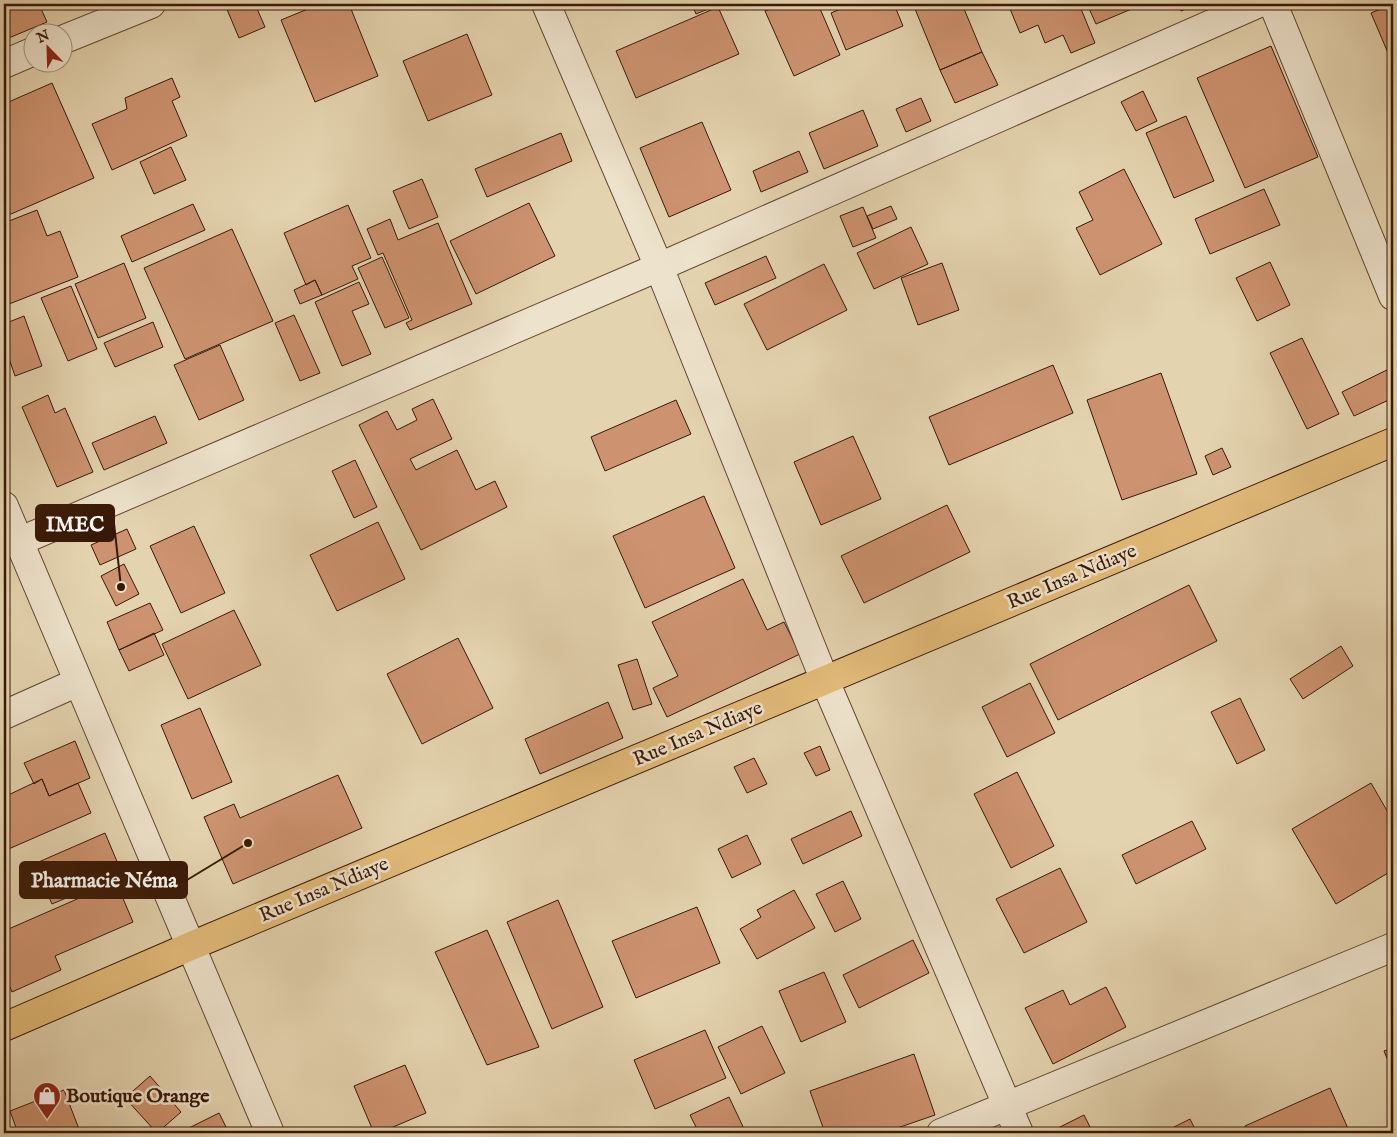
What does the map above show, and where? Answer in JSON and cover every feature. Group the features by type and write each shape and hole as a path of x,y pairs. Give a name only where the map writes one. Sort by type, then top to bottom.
{"main road":[{"name":"Rue Insa Ndiaye","path":"4,1027 191,946 1393,442"}],"street":[{"path":"72,36 151,4"},
{"path":"546,4 659,267 825,681 1019,1133"},
{"path":"18,542 659,267 1257,4"},
{"path":"1273,4 1393,296"},
{"path":"4,64 22,56"},
{"path":"4,506 270,1133"},
{"path":"4,715 78,682"},
{"path":"941,1133 1393,947"}],"building":[{"path":"4,4 39,4 47,22 22,22 22,32 4,40"},
{"path":"234,4 255,4 265,27 239,38 226,7"},
{"path":"320,4 349,4 378,76 315,102 281,20"},
{"path":"692,4 720,4 696,14"},
{"path":"782,4 818,4 840,55 794,76 765,11"},
{"path":"852,4 894,4 903,26 846,50 831,13"},
{"path":"913,4 962,4 982,52 940,70"},
{"path":"1008,4 1079,4 1095,43 1071,53 1063,35 1045,43 1038,25 1020,33"},
{"path":"1087,4 1141,4 1141,5 1096,24"},
{"path":"1178,4 1198,4 1181,11"},
{"path":"1393,4 1393,51 1388,53 1371,13"},
{"path":"718,7 739,54 636,98 616,51"},
{"path":"467,34 492,95 428,121 403,61"},
{"path":"1271,46 1318,157 1245,188 1197,78"},
{"path":"982,52 998,85 955,103 940,70"},
{"path":"172,78 180,97 172,101 187,136 112,170 92,124 127,109 125,98"},
{"path":"52,83 94,178 4,217 4,104"},
{"path":"1143,91 1157,121 1136,131 1121,102"},
{"path":"921,98 931,121 906,132 896,109"},
{"path":"863,110 878,146 824,169 809,133"},
{"path":"1186,116 1214,181 1174,198 1146,133"},
{"path":"702,122 731,190 669,217 640,148"},
{"path":"561,133 572,161 487,197 475,169"},
{"path":"171,147 186,180 154,194 140,162"},
{"path":"799,151 808,172 761,192 753,171"},
{"path":"1124,169 1162,244 1100,275 1076,228 1093,220 1079,192"},
{"path":"422,179 438,217 409,229 393,191"},
{"path":"1264,189 1280,225 1210,254 1195,219"},
{"path":"529,203 555,256 476,294 450,241"},
{"path":"193,204 205,230 132,262 121,236"},
{"path":"348,205 371,258 352,266 358,279 322,295 315,280 306,285 284,233"},
{"path":"891,206 897,219 873,229 867,216"},
{"path":"863,207 876,238 853,247 840,216"},
{"path":"37,210 47,236 60,231 78,277 4,306 4,223"},
{"path":"390,219 398,240 438,223 472,304 410,330 406,323 412,320 383,253 378,255 367,229"},
{"path":"911,227 928,264 874,289 857,253"},
{"path":"232,229 273,321 185,359 144,268"},
{"path":"766,256 776,278 715,305 705,283"},
{"path":"382,257 409,318 385,328 358,268"},
{"path":"1270,262 1290,305 1257,321 1236,278"},
{"path":"124,263 146,318 98,338 75,284"},
{"path":"942,263 959,310 918,325 901,278"},
{"path":"824,264 847,310 767,350 744,304"},
{"path":"315,280 322,295 300,304 294,290"},
{"path":"359,282 369,304 352,311 371,354 342,366 315,302"},
{"path":"71,286 97,349 68,361 41,298"},
{"path":"294,315 320,373 300,381 275,323"},
{"path":"24,316 42,366 15,376 4,344 4,324"},
{"path":"153,322 163,347 115,367 104,343"},
{"path":"1302,338 1339,414 1307,429 1270,353"},
{"path":"220,345 244,400 199,420 174,365"},
{"path":"1053,365 1073,413 949,465 929,417"},
{"path":"1393,367 1393,398 1354,416 1342,392"},
{"path":"1161,373 1197,474 1122,500 1087,400"},
{"path":"48,395 55,413 65,408 93,472 57,487 22,407"},
{"path":"433,399 452,439 410,459 416,470 457,450 476,490 495,481 507,507 421,550 359,425 387,411 397,430 417,420 412,409"},
{"path":"676,400 691,434 605,471 591,437"},
{"path":"155,416 167,443 104,470 92,443"},
{"path":"853,436 881,499 821,525 794,462"},
{"path":"1222,448 1231,467 1213,475 1205,456"},
{"path":"355,460 377,507 354,518 332,471"},
{"path":"704,496 735,568 645,608 613,536"},
{"path":"947,505 970,552 864,603 841,556"},
{"path":"378,522 405,579 337,611 310,555"},
{"path":"194,526 225,593 181,613 150,546"},
{"path":"127,529 136,549 100,565 91,545"},
{"path":"124,564 139,594 116,606 101,576"},
{"path":"743,579 767,630 784,622 800,654 667,717 653,688 678,676 652,622"},
{"path":"1189,585 1217,641 1058,720 1030,664"},
{"path":"150,603 163,630 119,650 107,622"},
{"path":"234,610 261,665 188,699 162,644"},
{"path":"154,633 164,655 129,671 119,650"},
{"path":"458,638 493,708 422,744 387,674"},
{"path":"1341,646 1353,666 1303,699 1290,679"},
{"path":"637,659 652,704 633,710 618,665"},
{"path":"1030,683 1055,733 1007,757 982,707"},
{"path":"1240,698 1265,750 1237,764 1211,712"},
{"path":"608,702 623,738 540,774 525,739"},
{"path":"200,708 232,782 192,799 161,725"},
{"path":"75,741 90,778 49,796 42,779 34,784 24,763"},
{"path":"820,746 830,770 816,776 804,753"},
{"path":"754,758 767,784 747,793 734,767"},
{"path":"1017,772 1054,846 1011,868 974,794"},
{"path":"338,775 362,828 233,884 204,817 234,804 240,818"},
{"path":"42,779 49,796 78,783 91,813 4,851 4,797"},
{"path":"1371,783 1393,821 1393,870 1336,904 1292,829"},
{"path":"851,811 862,836 803,864 791,839"},
{"path":"1192,821 1206,849 1136,884 1122,855"},
{"path":"105,833 121,871 115,873 116,877 52,904 34,864"},
{"path":"747,835 761,864 732,878 718,849"},
{"path":"1060,868 1087,922 1024,953 996,899"},
{"path":"843,881 861,919 835,932 816,894"},
{"path":"116,882 133,922 55,956 61,970 12,992 4,973 4,931"},
{"path":"794,890 815,928 757,959 740,929 761,917 757,910"},
{"path":"558,900 603,1007 552,1029 507,922"},
{"path":"697,907 720,963 636,998 612,941"},
{"path":"487,930 539,1047 487,1065 435,952"},
{"path":"913,940 929,973 859,1008 843,975"},
{"path":"824,972 846,1022 801,1042 779,991"},
{"path":"1106,987 1126,1027 1053,1064 1025,1008 1063,990 1070,1005"},
{"path":"762,1026 785,1073 741,1094 718,1047"},
{"path":"705,1030 726,1078 655,1109 634,1060"},
{"path":"1393,1048 1393,1073 1384,1051"},
{"path":"914,1054 935,1115 883,1133 825,1133 810,1091"},
{"path":"405,1065 426,1113 379,1133 374,1133 354,1086"},
{"path":"150,1076 181,1112 157,1133 125,1098"},
{"path":"1330,1088 1350,1133 1248,1133 1245,1126"},
{"path":"64,1090 79,1129 69,1133 18,1133 10,1111"},
{"path":"729,1097 746,1133 699,1133 690,1115"},
{"path":"219,1113 229,1133 189,1133 187,1129"},
{"path":"1084,1115 1093,1133 1050,1133 1050,1132"},
{"path":"1190,1119 1197,1133 1162,1133"}],"place":[{"name":"IMEC","path":"121,587"},
{"name":"Pharmacie Néma","path":"248,843"},
{"name":"Boutique Orange","path":"47,1120"}]}
